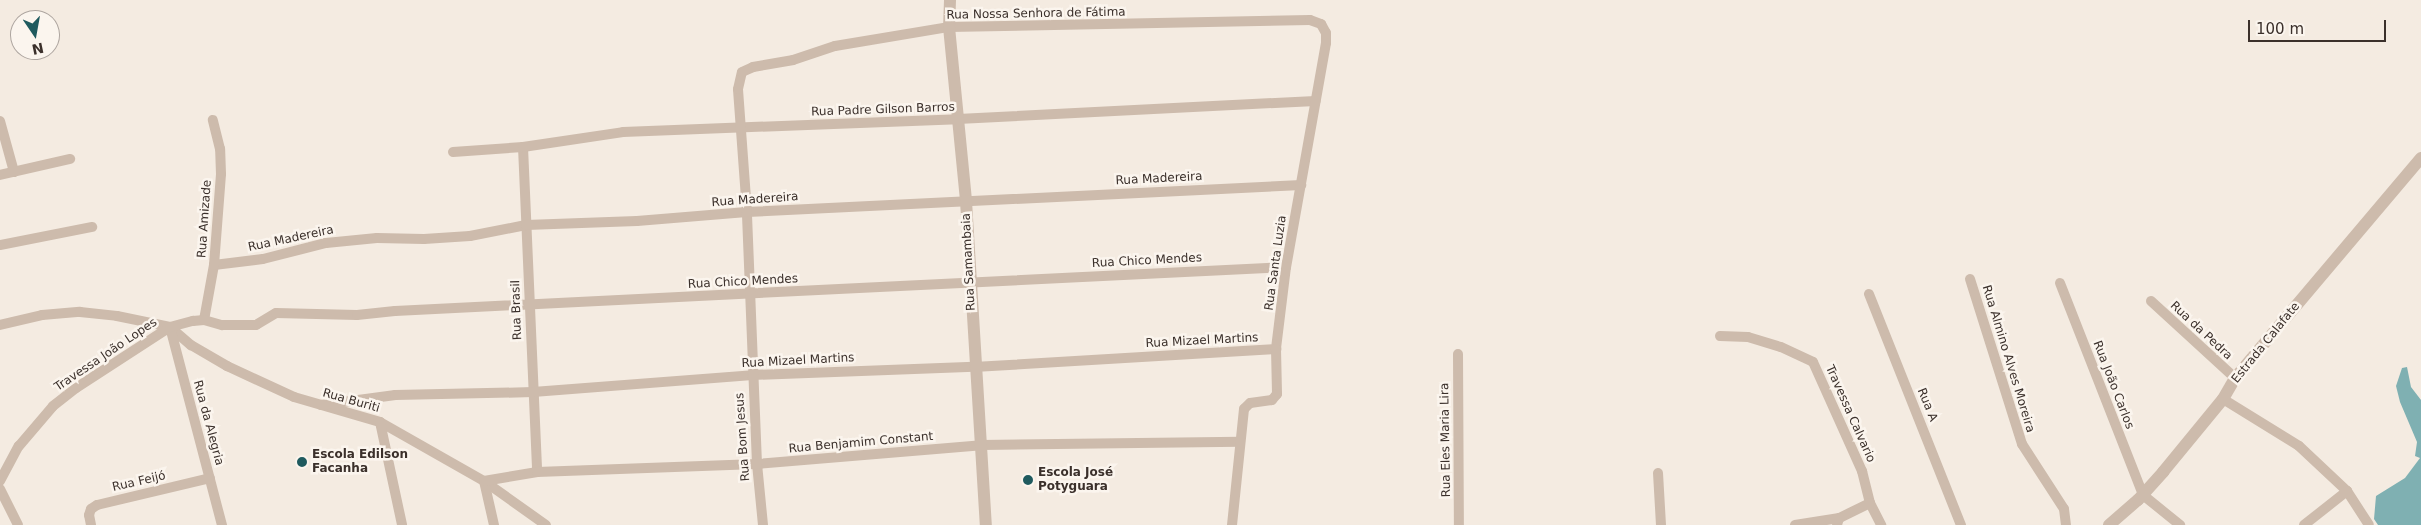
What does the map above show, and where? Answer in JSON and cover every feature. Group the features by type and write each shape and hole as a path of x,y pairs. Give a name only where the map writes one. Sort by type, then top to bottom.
{"street":[{"name":"Rua Samambaia","path":"950,0 949,27 966,201 974,367 986,525"},
{"name":"Rua Nossa Senhora de Fátima","path":"739,77 746,69 793,60 835,46 863,43 900,34 949,27 1310,20 1321,24 1326,34 1326,43"},
{"name":"Rua Santa Luzia","path":"1232,525 1243,414 1246,406 1250,403 1272,400 1278,394 1276,349 1286,267 1326,43"},
{"name":"Rua Bom Jesus","path":"739,77 747,212 752,375 757,464 763,525"},
{"name":"Rua Padre Gilson Barros","path":"453,152 523,147 623,132 958,119 1316,101"},
{"name":"Rua Amizade","path":"204,320 214,265 220,166 220,149 213,120"},
{"path":"0,121 14,172"},
{"name":"Rua Brasil","path":"523,147 537,472"},
{"name":"Estrada Calafate","path":"2109,525 2143,495 2223,399 2235,378 2421,158"},
{"path":"0,175 70,159"},
{"name":"Rua Madereira","path":"214,265 263,259 326,243 377,238 424,239 470,236 526,225 637,221 747,212 1301,184"},
{"path":"0,245 92,227"},
{"name":"Rua Chico Mendes","path":"204,320 240,325 256,324 276,313 357,315 396,311 529,306 1286,267"},
{"name":"Rua Almino Alves Moreira","path":"1970,279 2022,444 2064,509 2066,525"},
{"name":"Rua João Carlos","path":"2060,283 2143,495"},
{"name":"Rua A","path":"1869,294 1961,525"},
{"name":"Rua da Pedra","path":"2151,301 2235,378"},
{"path":"0,325 42,315 80,312 117,316 170,327"},
{"name":"Travessa João Lopes","path":"0,481 19,446 53,406 76,388 170,327 204,320"},
{"name":"Rua Buriti","path":"170,327 191,344 227,366 294,397 380,422 484,480 546,525"},
{"name":"Rua da Alegria","path":"170,327 222,525"},
{"name":"Travessa Calvario","path":"1720,336 1748,338 1781,347 1813,362 1862,471 1870,502 1881,525"},
{"name":"Rua Mizael Martins","path":"321,405 395,395 533,392 752,375 974,367 1276,349"},
{"name":"Rua Eles Maria Lira","path":"1458,354 1460,525"},
{"path":"2223,399 2298,446 2347,491 2369,525"},
{"path":"380,422 400,525"},
{"name":"Rua Benjamim Constant","path":"484,480 537,472 757,464 981,444 1240,442"},
{"path":"1658,473 1661,525"},
{"name":"Rua Feijó","path":"91,525 89,515 91,509 97,505 210,478"},
{"path":"484,480 494,525"},
{"path":"0,489 18,525"},
{"path":"2304,525 2347,491"},
{"path":"2143,495 2180,525"},
{"path":"1795,525 1838,522 1870,502"}],"water":[{"path":"2407,367 2411,387 2421,400 2421,525 2378,525 2374,519 2376,496 2405,478 2420,458 2415,456 2417,442 2400,402 2396,386 2402,368"}],"place":[{"name":"Escola Edilson Facanha","path":"302,462"},
{"name":"Escola José Potyguara","path":"1028,480"}]}
